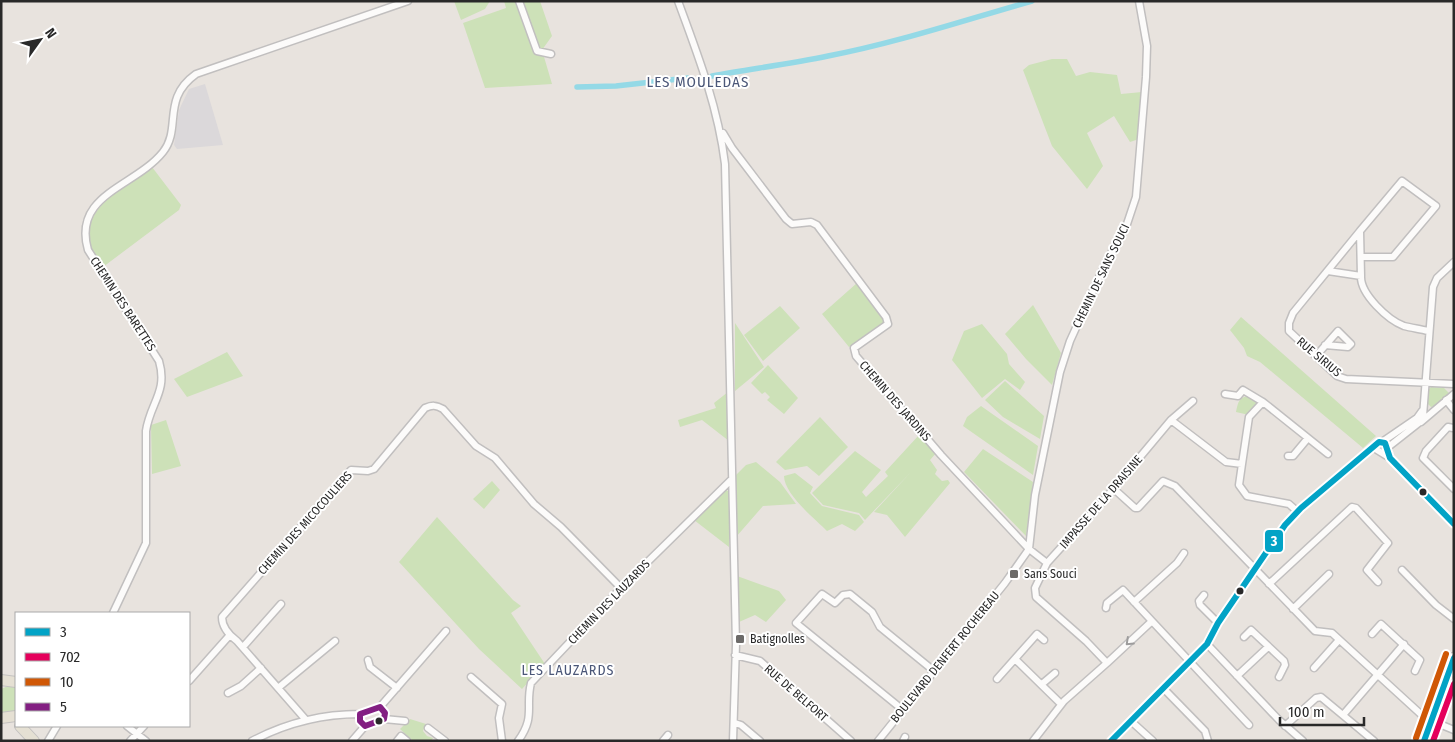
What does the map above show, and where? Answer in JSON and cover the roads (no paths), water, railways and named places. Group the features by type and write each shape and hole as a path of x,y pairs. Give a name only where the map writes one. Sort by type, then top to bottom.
{"main road":[{"path":"1424,741 1429,721 1454,657"},
{"path":"2,679 15,682"},
{"path":"21,727 33,739"},
{"path":"29,727 33,739"}],"street":[{"name":"CHEMIN DES BARETTES","path":"113,612 146,543 146,431 147,422 163,383 159,362 88,250 85,225 92,208 163,152 170,136 173,110 178,93 196,74 408,1"},
{"path":"519,1 537,51 551,54"},
{"path":"678,1 710,87 720,128 725,164 736,655 733,741"},
{"name":"CHEMIN DE SANS SOUCI","path":"1029,548 1036,495 1060,372 1070,341 1106,262 1126,227 1136,197 1142,154 1147,62 1147,46 1139,1"},
{"name":"CHEMIN DES JARDINS","path":"720,128 739,157 789,223 811,222 817,226 886,317 888,324 854,348 856,356 941,455 1029,548"},
{"path":"725,164 729,159 739,157"},
{"name":"RUE SIRIUS","path":"1360,257 1394,257 1436,206 1402,181 1293,313 1289,323 1289,331 1337,376 1346,379 1454,384"},
{"path":"1360,231 1361,283 1366,294 1379,308 1402,325 1428,330"},
{"path":"1420,422 1424,402 1428,330 1433,287 1437,278 1454,262"},
{"path":"1328,272 1361,276"},
{"path":"1316,356 1325,346"},
{"path":"1225,394 1238,396 1243,390 1263,402 1328,454"},
{"path":"1111,741 1132,722 1207,644 1218,622 1285,525 1368,452 1382,448 1420,422 1454,394"},
{"path":"1446,400 1454,410"},
{"name":"IMPASSE DE LA DRAISINE","path":"1107,663 1086,641 1036,597 1035,588 1047,563 1114,489 1171,420 1193,401"},
{"path":"1263,402 1249,417 1239,485 1242,492 1247,496 1289,504 1298,512"},
{"path":"1424,402 1430,408 1436,409"},
{"name":"CHEMIN DES MICOCOULIERS","path":"230,636 222,622 224,613 351,470 368,472 374,469 425,408 436,405 450,415 476,446 495,458 534,504 561,527 621,588"},
{"path":"1382,448 1417,418 1423,410"},
{"path":"1171,420 1226,462 1242,464"},
{"path":"1454,434 1453,426 1448,427 1426,451 1423,458 1454,489"},
{"path":"1288,456 1293,456 1308,438"},
{"path":"1382,448 1454,524"},
{"name":"CHEMIN DES LAUZARDS","path":"518,741 530,715 528,692 531,683 621,588 732,479"},
{"path":"1114,489 1138,508 1163,481 1174,486 1315,631 1327,631 1340,640 1429,721 1454,730"},
{"path":"1269,584 1352,507 1356,508 1388,543 1367,570 1378,582"},
{"path":"1029,548 1047,563"},
{"name":"BOULEVARD DENFERT ROCHEREAU","path":"878,741 1005,583 1029,548"},
{"path":"1134,602 1177,563 1184,553"},
{"path":"1402,570 1436,605 1454,619"},
{"path":"1294,609 1329,574"},
{"path":"1106,608 1107,603 1123,590 1249,725"},
{"path":"903,710 796,623 822,594 835,603 843,595 850,594 872,612 880,627 934,671"},
{"path":"1204,595 1200,605 1218,622"},
{"path":"243,648 281,604"},
{"path":"1033,741 1062,704 1087,678 1107,663 1151,622"},
{"path":"1372,634 1381,624 1420,660 1415,671"},
{"path":"1244,637 1251,630 1284,661 1285,665 1280,677"},
{"path":"252,741 273,730 306,720 340,714 360,714 380,707 446,631"},
{"path":"997,679 1037,634 1044,640"},
{"path":"190,680 230,636 243,648 306,720"},
{"path":"1314,668 1340,640"},
{"path":"278,688 335,641"},
{"path":"1207,644 1285,726 1303,741"},
{"path":"1343,715 1404,644"},
{"path":"1237,676 1268,647"},
{"name":"RUE DE BELFORT","path":"736,655 760,661 851,741"},
{"path":"1015,659 1062,704"},
{"path":"368,660 370,667 397,688"},
{"path":"228,693 241,686 261,668"},
{"path":"1042,684 1055,673"},
{"path":"471,677 502,704 499,718 502,741"},
{"path":"1164,689 1205,731 1208,741"},
{"path":"1285,726 1316,698 1326,700 1374,741"},
{"path":"380,707 385,713 384,719"},
{"path":"360,714 360,721 365,726"},
{"path":"352,741 365,726 384,719 405,721"},
{"path":"1132,722 1153,741"},
{"path":"735,723 741,724 760,741"},
{"path":"48,741 56,727"},
{"path":"128,727 146,741"},
{"path":"130,741 143,727"},
{"path":"428,728 445,741"},
{"path":"663,741 668,735"},
{"path":"397,741 402,736 406,741"}],"waterway":[{"path":"712,76 854,51 1032,1"},
{"path":"577,87 616,86 688,78"}],"place":[{"name":"Sans Souci","path":"1014,574"},
{"name":"Batignolles","path":"740,639"}],"district":[{"name":"LES MOULEDAS","path":"698,82"},
{"name":"LES LAUZARDS","path":"568,670"}]}
